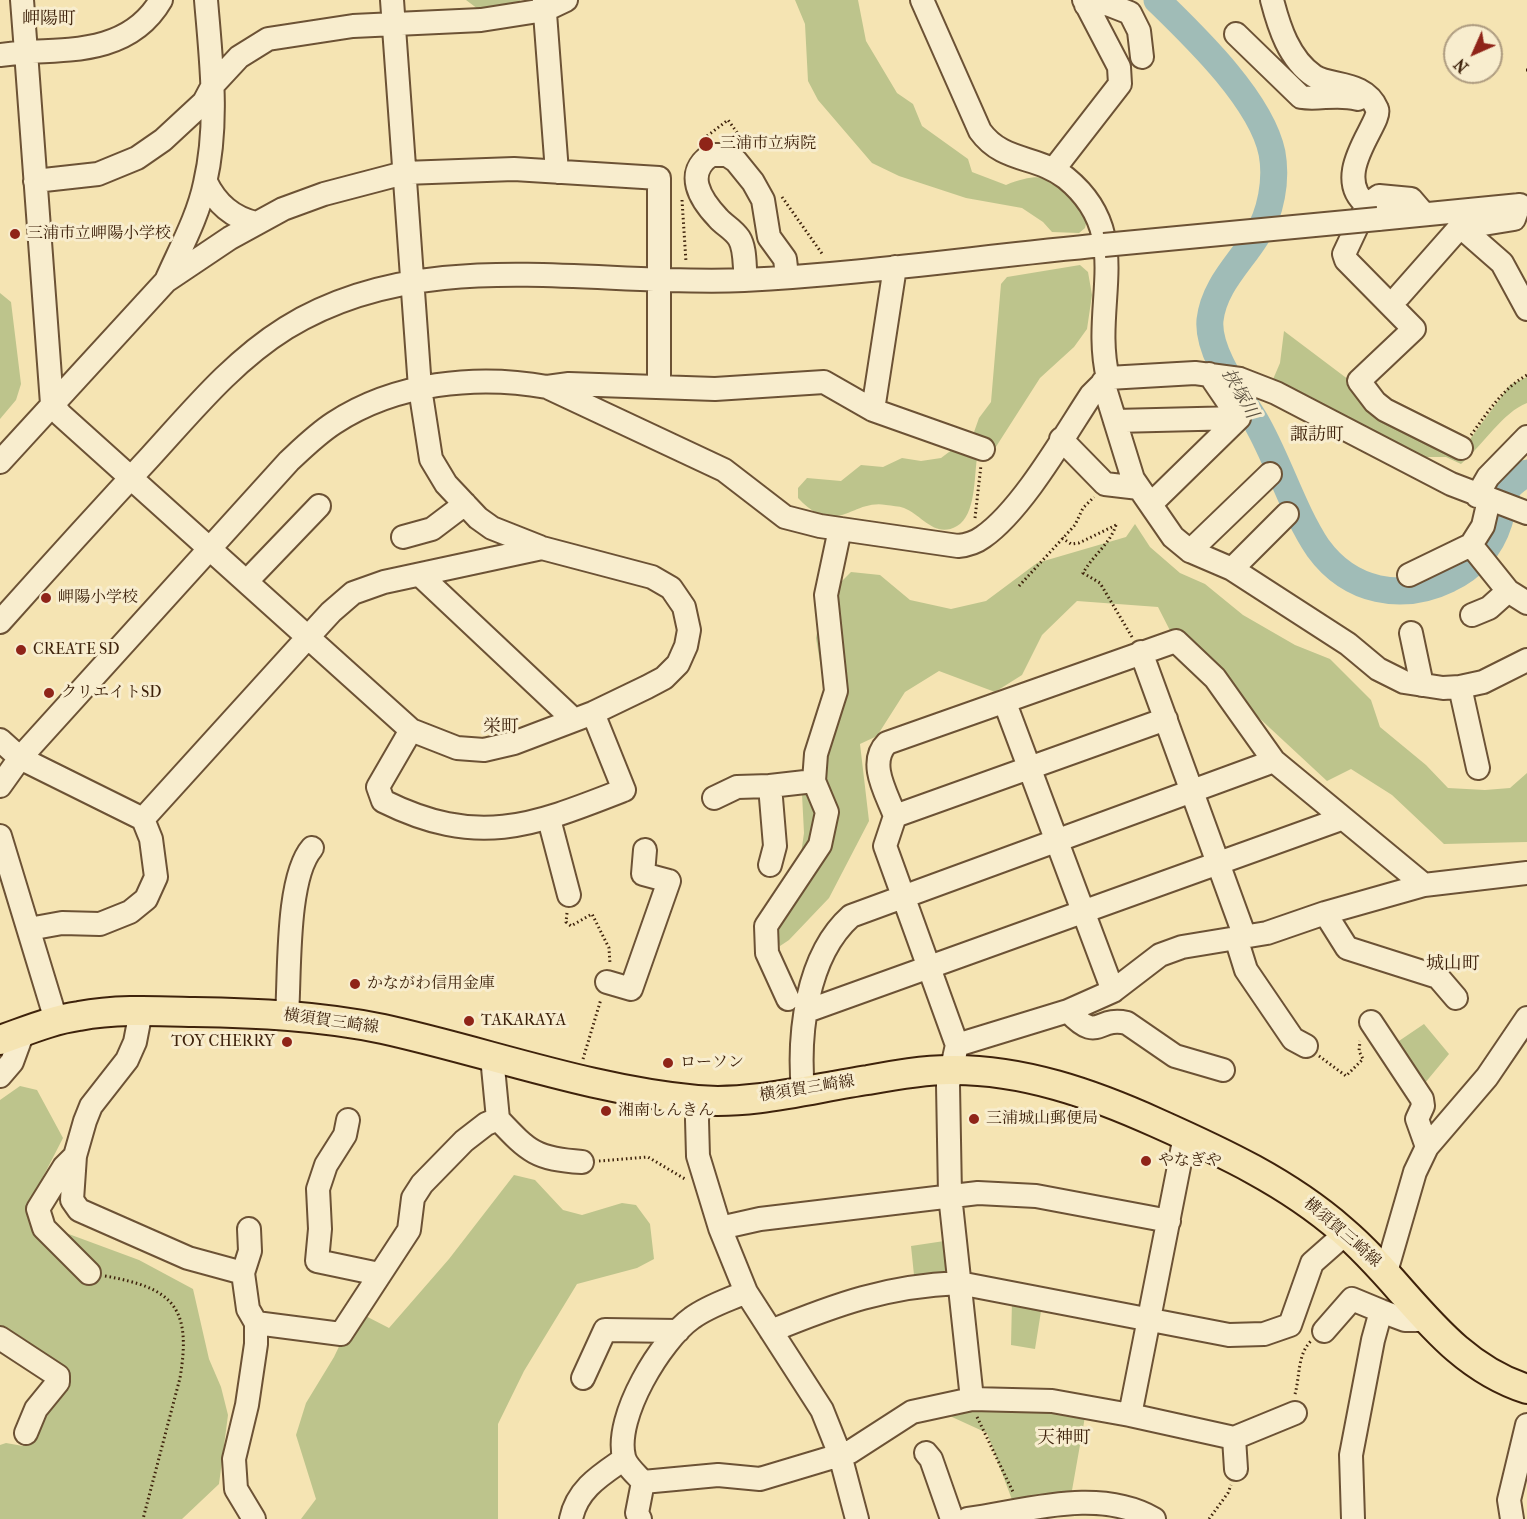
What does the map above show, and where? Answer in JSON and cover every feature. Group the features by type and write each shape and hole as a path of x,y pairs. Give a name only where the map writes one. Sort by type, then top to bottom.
{"main road":[{"name":"横須賀三崎線","path":"11,1036 56,1020 94,1014 141,1011 287,1015 384,1029 626,1089 699,1100 750,1098 803,1091 904,1074 954,1058 1005,1075 1064,1088 1114,1105 1185,1136 1280,1184 1346,1233 1386,1272 1450,1345 1477,1366 1527,1389"}],"street":[{"path":"22,0 52,404 411,730 456,748 484,750 514,743 583,716 664,678 678,664 686,646 689,630 684,607 671,588 651,577 542,548 492,528 478,518 446,484 432,459 420,388 392,0"},
{"path":"0,54 106,45 135,30 153,13 161,0"},
{"path":"165,280 206,182 213,85 206,0"},
{"path":"35,181 98,174 137,158 190,116 204,102 213,85 239,57 268,39 314,30 481,20 566,0"},
{"path":"922,0 980,131 989,144 1000,151 1054,169 1092,204 1103,226 1106,251 1103,332 1105,380 1133,479 1173,537 1190,551 1232,569 1348,644 1392,678 1422,685 1460,687 1499,676 1527,660"},
{"path":"1272,0 1282,33 1306,69 1321,79 1343,83 1365,94 1377,108 1379,116 1356,158 1356,191 1372,212"},
{"path":"1054,169 1120,84 1119,67 1085,3"},
{"path":"1085,3 1107,4 1130,13 1139,31 1142,57"},
{"path":"545,5 556,172"},
{"path":"1236,34 1300,97 1314,99 1332,94 1345,95 1359,99 1379,116"},
{"path":"746,280 743,248 739,238 718,219 699,193 695,180 696,170 711,155 727,155 736,161 753,182 763,200 771,200"},
{"path":"0,462 165,280 256,223 283,209 324,194 405,173 472,169 659,178 659,386"},
{"path":"206,182 211,193 227,209 256,223"},
{"path":"730,229 746,228 753,224 771,200"},
{"path":"771,200 770,237 785,259 787,276"},
{"path":"0,622 225,376 258,347 288,327 330,306 373,290 413,281 485,275 688,282 746,280 1057,250 1372,212 1423,213 1523,204"},
{"path":"1399,296 1459,228 1514,219 1523,204"},
{"path":"1372,212 1344,254 1346,260 1414,329 1359,381 1375,402 1385,410 1461,448"},
{"path":"1462,228 1502,263 1527,309"},
{"path":"873,410 894,267"},
{"path":"1105,380 1213,374 1240,379 1276,393 1499,504"},
{"path":"1213,374 1239,418"},
{"path":"0,786 20,758 288,461 315,437 365,406 420,388 466,383 521,382 547,387 724,470 785,517 840,529 958,546 972,544 997,527 1010,513 1105,380"},
{"path":"547,387 569,384 715,389 824,382 873,410 983,450"},
{"path":"1115,421 1239,418"},
{"path":"1146,496 1239,418"},
{"path":"1499,504 1488,477 1527,437"},
{"path":"1061,439 1105,484 1146,496"},
{"path":"1190,551 1270,474"},
{"path":"403,537 432,530 465,504"},
{"path":"1477,552 1483,526 1499,504"},
{"path":"247,581 319,506"},
{"path":"1232,569 1287,514"},
{"path":"788,999 767,953 766,926 820,845 827,812 814,781 816,754 836,691 826,595 840,529"},
{"path":"143,819 331,612 353,593 384,582 542,548"},
{"path":"1409,575 1477,552"},
{"path":"1477,552 1508,591 1527,603"},
{"path":"411,730 378,788 383,801 414,817 456,826 502,827 549,819 624,790 583,716 420,575"},
{"path":"1472,615 1489,608 1508,591"},
{"path":"1411,633 1422,685"},
{"path":"972,1399 950,1195 948,1102 954,1058 929,968 885,846 895,816 877,768 881,749 887,743 1141,651 1176,641 1215,678 1274,761 1341,819 1424,885"},
{"path":"1141,651 1218,863 1240,937 1246,970 1293,1039 1306,1047"},
{"path":"1460,687 1478,768"},
{"path":"1005,702 1113,991"},
{"path":"895,816 1166,719"},
{"path":"0,740 20,758 143,819 150,839 156,877 146,899 130,912 100,924 62,923 29,928"},
{"path":"803,1091 800,1066 807,1011 820,959 840,926 851,916 1274,761"},
{"path":"714,798 737,787 814,781"},
{"path":"770,786 775,846 770,865"},
{"path":"549,819 569,895"},
{"path":"807,1011 1341,819"},
{"path":"0,836 8,885 29,928 56,1020"},
{"path":"287,1015 295,886 303,858 312,848"},
{"path":"607,982 632,989 669,881 643,874 645,850"},
{"path":"954,1058 1113,991 1160,955 1182,947 1267,933 1326,913 1424,885 1527,873"},
{"path":"1326,913 1347,948 1438,977 1456,998"},
{"path":"141,1011 135,1042 127,1060 91,1106 75,1156 72,1200 79,1210 188,1258 243,1273"},
{"path":"1068,1011 1081,1025 1091,1029 1120,1022 1127,1023 1174,1056 1223,1070"},
{"path":"1386,1272 1415,1172 1427,1147 1487,1077 1527,1017"},
{"path":"1371,1022 1422,1100 1423,1106 1417,1119 1427,1147"},
{"path":"0,1076 12,1062 11,1036"},
{"path":"492,1057 498,1119 523,1146 540,1156 582,1162"},
{"path":"699,1100 696,1120 698,1156 720,1228 746,1292 812,1391 840,1455 857,1519"},
{"path":"255,1323 341,1334 409,1230 412,1198 422,1184 464,1141 486,1124 498,1119"},
{"path":"348,1120 345,1135 326,1165 318,1189 320,1229 317,1262 379,1274"},
{"path":"1130,1415 1185,1136"},
{"path":"75,1156 64,1167 38,1209 44,1228 89,1273"},
{"path":"720,1228 760,1219 950,1195 1036,1196 1169,1221"},
{"path":"249,1229 250,1251 243,1273 248,1309 255,1323 256,1344 247,1405 234,1459 236,1489 254,1519"},
{"path":"771,1331 819,1310 881,1292 924,1284 959,1283 1229,1335 1255,1335 1285,1329 1294,1319 1312,1263 1346,1233"},
{"path":"643,1482 624,1459 622,1437 627,1417 644,1379 678,1331 698,1314 746,1292"},
{"path":"1324,1331 1352,1299 1405,1320 1428,1320"},
{"path":"1353,1519 1351,1455 1372,1340 1381,1311"},
{"path":"583,1378 605,1330 678,1331"},
{"path":"0,1338 58,1376 58,1382 36,1409 26,1433"},
{"path":"643,1482 718,1474 760,1479 850,1452 912,1412 972,1399 1052,1401 1130,1415 1234,1438 1295,1413"},
{"path":"1516,1509 1527,1425"},
{"path":"1234,1438 1236,1469"},
{"path":"926,1453 931,1459 952,1519"},
{"path":"571,1519 588,1484 624,1459"},
{"path":"640,1519 637,1513 643,1482"},
{"path":"968,1519 1067,1504 1103,1503 1131,1508 1154,1519"}],"path":[{"path":"703,139 728,120 748,148"},
{"path":"681,189 688,282"},
{"path":"771,200 825,257 826,273"},
{"path":"1461,448 1495,401 1512,383 1527,375"},
{"path":"972,544 983,450"},
{"path":"1019,585 1075,525 1083,508 1105,484"},
{"path":"1062,538 1071,544 1079,543 1116,525 1112,538 1093,556 1083,573 1100,583 1141,651"},
{"path":"1306,1047 1346,1076 1363,1059 1359,1051 1361,1032 1371,1022"},
{"path":"582,1162 648,1157 680,1178 705,1183"},
{"path":"89,1273 123,1279 150,1288 165,1296 182,1318 183,1358 180,1377 143,1519"},
{"path":"1295,1413 1293,1402 1302,1355 1306,1346 1324,1331"},
{"path":"983,1430 1021,1512"},
{"path":"1209,1519 1228,1493 1236,1469"}],"green space":[{"path":"466,0 520,0 518,6 478,9"},
{"path":"795,0 858,0 866,41 897,93 913,104 922,126 968,159 972,172 1006,185 1034,177 1054,181 1070,194 1088,216 1085,228 1079,233 1052,232 1043,222 1022,208 966,198 899,176 872,163 818,100 808,81 805,24"},
{"path":"1080,265 1088,272 1092,295 1087,329 1074,347 1040,378 992,453 974,432 979,418 991,402 1001,284 1007,277"},
{"path":"0,293 11,302 21,384 16,400 0,419"},
{"path":"1284,331 1353,383 1462,450 1510,385 1527,377 1527,403 1518,407 1501,421 1461,464 1446,457 1414,457 1271,384 1280,363"},
{"path":"953,449 977,458 973,495 968,513 963,521 949,529 935,528 911,511 898,506 874,505 834,517 823,516 798,498 798,488 807,478 841,481 861,465 883,467 902,458 921,461 941,458"},
{"path":"1135,524 1150,547 1180,573 1205,584 1243,615 1295,645 1330,659 1371,700 1380,727 1426,765 1448,788 1485,790 1510,788 1527,773 1527,842 1444,844 1392,795 1351,769 1327,781 1257,716 1185,660 1158,607 1077,601 1042,635 1022,675 995,692 939,671 905,692 877,736 860,744 869,821 829,898 789,940 780,946 767,913 801,854 804,833 802,794 807,762 826,698 816,638 823,600 851,572 880,575 910,600 951,609 986,601 1037,563 1126,537"},
{"path":"1424,1024 1449,1054 1420,1089 1393,1045"},
{"path":"20,1086 37,1090 63,1138 29,1204 66,1233 139,1260 193,1289 209,1359 221,1387 228,1415 219,1484 182,1519 0,1519 0,1445 6,1443 23,1446 69,1381 10,1333 0,1329 0,1100"},
{"path":"514,1175 535,1180 563,1210 582,1215 622,1203 636,1205 650,1224 654,1259 637,1268 577,1284 524,1371 498,1424 498,1519 301,1519 316,1499 296,1435 306,1403 334,1357 356,1311 389,1328 449,1259"},
{"path":"951,1240 952,1275 914,1275 911,1246"},
{"path":"1012,1300 1042,1305 1035,1349 1011,1345"},
{"path":"944,1409 1086,1411 1071,1496 1014,1505 987,1433 952,1417"}],"waterway":[{"name":"挟塚川","path":"1157,0 1225,70 1241,91 1255,112 1272,153 1274,174 1272,196 1266,218 1256,237 1216,296 1212,308 1210,332 1225,372 1263,435 1301,518 1318,548 1345,575 1378,589 1413,590 1431,586 1466,569 1486,549 1496,531 1508,488 1527,473"}],"place":[{"name":"三浦市立病院","path":"706,144"},
{"name":"三浦市立岬陽小学校","path":"15,234"},
{"name":"岬陽小学校","path":"46,598"},
{"name":"CREATE SD","path":"21,650"},
{"name":"クリエイトSD","path":"49,693"},
{"name":"かながわ信用金庫","path":"355,984"},
{"name":"TAKARAYA","path":"469,1021"},
{"name":"TOY CHERRY","path":"287,1042"},
{"name":"ローソン","path":"668,1063"},
{"name":"湘南しんきん","path":"606,1111"},
{"name":"三浦城山郵便局","path":"974,1119"},
{"name":"やなぎや","path":"1146,1161"}],"district":[{"name":"岬陽町","path":"49,20"},
{"name":"諏訪町","path":"1317,436"},
{"name":"栄町","path":"501,728"},
{"name":"城山町","path":"1453,965"},
{"name":"天神町","path":"1064,1439"}]}
